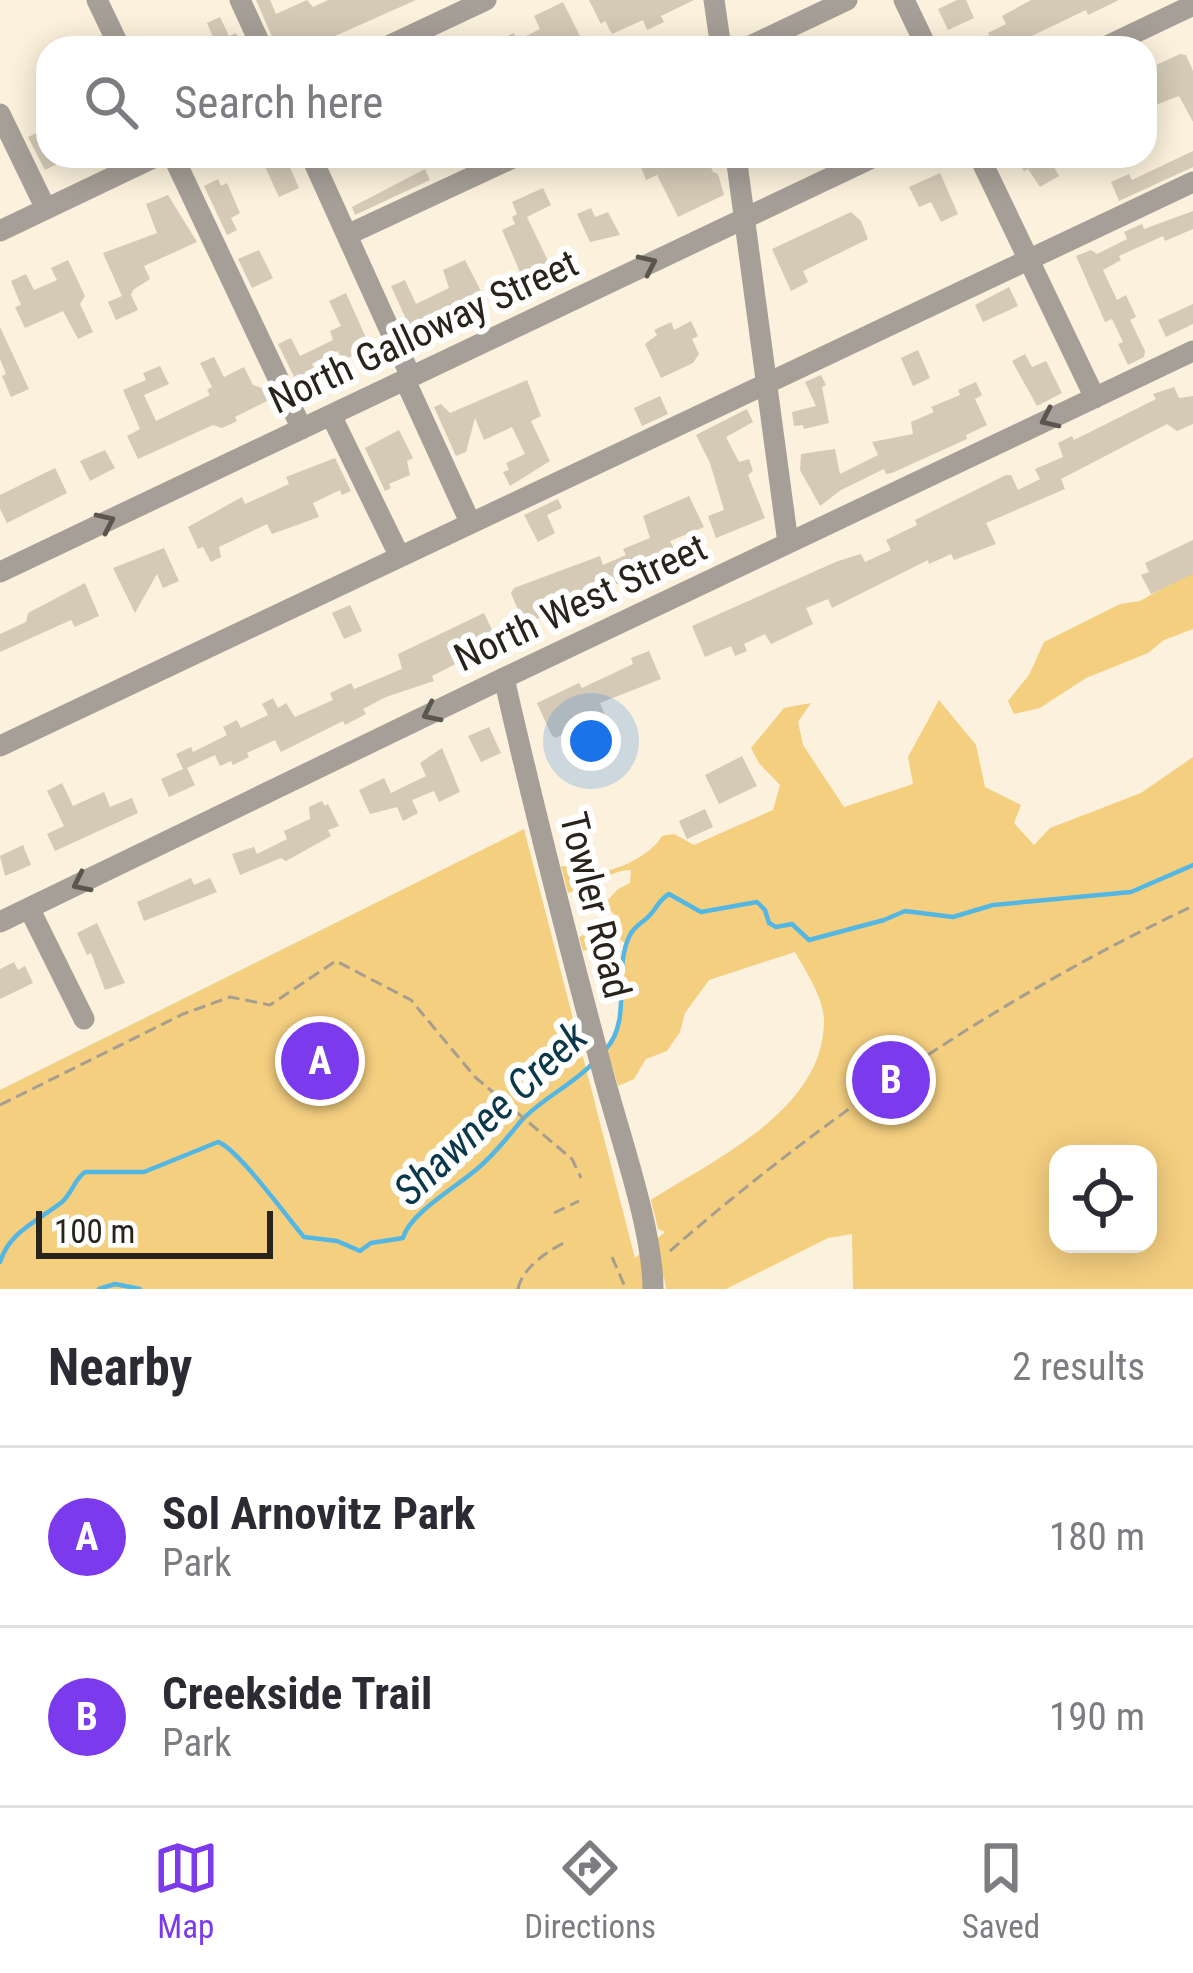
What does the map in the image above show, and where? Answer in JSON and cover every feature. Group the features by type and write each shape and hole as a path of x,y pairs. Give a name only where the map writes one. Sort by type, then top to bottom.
{"street":[{"path":"97,0 114,36"},
{"path":"240,0 256,36"},
{"path":"410,36 486,0"},
{"path":"715,0 720,36"},
{"path":"771,36 847,0"},
{"path":"904,0 921,36"},
{"path":"1128,36 1193,5"},
{"path":"792,26 797,36"},
{"path":"0,114 46,209"},
{"path":"0,231 132,168"},
{"path":"179,168 302,429"},
{"path":"316,168 470,522"},
{"path":"347,235 491,168"},
{"path":"737,168 788,543"},
{"name":"North Galloway Street","path":"0,572 844,168"},
{"path":"985,168 1095,398"},
{"path":"0,746 1193,182"},
{"name":"North West Street","path":"0,922 1193,351"},
{"path":"331,415 399,555"},
{"name":"Towler Road","path":"505,677 653,1278"},
{"path":"29,908 84,1018"}],"path":[{"path":"653,1278 773,1166 903,1071 1039,987 1193,906"},
{"path":"0,1105 183,1014 230,997 270,1005 336,962 411,1000 460,1061 572,1160 581,1178"},
{"path":"554,1213 579,1201"},
{"path":"518,1289 520,1279 541,1256 568,1241"},
{"path":"612,1257 626,1289"}],"shaded area":[{"path":"1193,571 1193,629 1086,678 1040,708 1014,714 1008,701 1029,675 1044,642 1120,604 1140,601"},
{"path":"939,700 976,745 985,787 1021,805 1014,823 1034,845 1050,828 1141,793 1193,757 1193,1289 853,1289 852,1234 828,1238 726,1289 666,1289 664,1277 651,1289 0,1289 0,1090 524,829 635,1258 665,1232 658,1229 651,1200 761,1128 806,1081 819,1053 823,1012 795,952 709,980 685,1013 680,1032 667,1051 646,1059 634,1079 618,1086 607,1048 618,1028 626,944 618,938 583,951 579,937 618,920 605,903 630,883 631,870 568,893 561,866 590,872 614,869 647,852 662,836 674,834 694,845 773,810 780,785 751,748 784,708 811,703 798,722 803,745 844,807 913,784 908,757"}],"building":[{"path":"256,0 270,0 276,14 307,0 313,7 328,0 416,0 335,36 272,36"},
{"path":"589,0 694,0 661,16 664,22 647,30 643,20 612,34"},
{"path":"966,0 974,18 948,30 938,9"},
{"path":"1031,0 1119,0 1032,36 989,36 1006,24 1002,16"},
{"path":"563,2 580,36 526,36 540,29 534,16"},
{"path":"220,17 229,36 212,36 207,23"},
{"path":"1186,55 1193,71 1193,122 1179,96 1157,104 1157,65"},
{"path":"1193,151 1193,167 1119,201 1111,182 1129,174 1132,180"},
{"path":"266,168 290,168 299,188 279,197"},
{"path":"641,168 711,168 724,195 678,217 657,175 646,180"},
{"path":"1022,168 1055,168 1059,176 1040,187 1028,169"},
{"path":"425,169 430,180 355,215 352,207"},
{"path":"940,173 958,214 941,222 931,202 919,207 909,187"},
{"path":"218,179 221,186 227,183 240,213 231,218 237,230 227,235 204,186"},
{"path":"543,188 551,205 527,217 549,263 520,272 502,230 515,224 512,202"},
{"path":"168,195 197,242 144,266 150,279 131,295 138,310 116,320 108,302 122,296 103,253 157,233 146,204"},
{"path":"591,208 595,217 608,212 620,235 590,242 577,214"},
{"path":"1193,211 1193,229 1165,241 1163,236 1119,256 1121,260 1103,270 1117,300 1126,295 1136,317 1130,320 1145,351 1144,357 1128,365 1118,344 1123,342 1112,319 1105,322 1076,256 1091,250 1097,254 1127,239 1124,232 1142,224 1144,229"},
{"path":"851,212 861,221 868,239 803,271 808,282 791,291 772,249"},
{"path":"259,250 273,278 252,288 238,259"},
{"path":"68,260 85,296 80,304 93,332 78,339 63,311 25,328 11,281 26,274 34,290 57,280 51,268"},
{"path":"465,260 482,293 445,310 448,317 430,326 427,320 410,328 391,286 405,280 416,304 449,288 443,270"},
{"path":"1009,287 1018,306 983,322 975,305"},
{"path":"346,293 370,347 342,361 338,351 312,364 318,375 298,385 278,344 291,338 300,356 333,340 330,331 341,326 329,301"},
{"path":"1193,304 1193,324 1166,337 1158,320"},
{"path":"691,321 699,354 693,363 661,378 645,344 657,335 654,330 671,322 674,330"},
{"path":"0,327 29,389 11,397 2,376 6,374 0,359"},
{"path":"918,350 930,378 913,386 901,358"},
{"path":"1025,354 1032,367 1046,361 1062,393 1037,406 1012,361"},
{"path":"214,357 224,377 244,367 253,385 264,389 269,400 222,428 213,425 138,459 127,436 140,429 123,390 146,380 143,373 160,366 169,384 144,395 156,421 210,395 207,390 212,387 200,363"},
{"path":"821,375 829,423 804,429 794,426 792,412 816,406 805,382"},
{"path":"527,380 541,416 531,421 550,461 510,486 503,472 509,470 506,463 525,454 512,427 484,440 475,418 466,452 456,456 434,407 441,404 450,413"},
{"path":"976,382 982,395 975,399 987,425 892,473 884,469 820,506 800,470 801,454 835,449 840,474 878,455 872,442 913,434 911,422"},
{"path":"1174,387 1179,398 1193,396 1193,424 1177,431 1167,424 1061,479 1065,489 986,523 996,544 954,560 951,554 929,564 928,560 832,608 828,599 806,608 813,624 771,644 765,634 744,644 747,651 735,656 731,646 705,657 692,626 838,561 861,554 865,562 891,550 886,540 917,525 915,520 1006,475 1011,475 1018,490 1040,479 1035,469 1063,457 1058,443 1072,436 1074,440 1156,399 1153,394"},
{"path":"660,396 668,414 642,426 634,408"},
{"path":"747,409 753,422 726,437 739,462 749,459 753,471 748,475 765,518 716,538 708,516 724,510 696,435"},
{"path":"399,430 413,458 407,461 410,475 389,484 391,488 385,491 365,448"},
{"path":"105,450 115,468 90,481 80,461"},
{"path":"335,458 351,491 342,495 340,490 313,503 319,517 272,534 267,524 219,547 221,557 211,562 203,547 198,549 188,527 242,497 245,504 289,484 286,477"},
{"path":"55,468 67,493 7,523 0,495"},
{"path":"689,496 704,527 670,541 680,560 674,566 627,588 625,581 591,593 524,625 511,593 514,588 600,556 603,565 626,555 623,549 650,538 643,516"},
{"path":"558,499 562,508 547,515 555,533 538,542 524,515"},
{"path":"1193,540 1193,574 1151,594 1141,575 1149,572 1145,563"},
{"path":"164,548 179,581 163,588 157,574 135,613 113,568"},
{"path":"85,583 99,616 75,627 71,620 0,652 0,634 26,622 28,613"},
{"path":"350,605 362,631 344,639 332,613"},
{"path":"484,613 496,638 490,641 493,645 432,676 434,681 386,697 345,725 343,721 281,752 275,740 233,765 231,761 220,766 215,755 187,768 195,785 169,797 161,779 183,769 176,754 191,747 193,752 227,735 223,727 237,720 241,728 268,715 262,704 273,698 278,708 286,703 295,717 333,700 330,693 351,683 354,689 402,669 398,654"},
{"path":"649,651 661,679 600,703 609,737 593,745 584,725 555,738 551,734 537,703 579,683 582,688 633,664 631,658"},
{"path":"489,727 501,753 481,762 468,736"},
{"path":"442,748 460,792 439,802 434,791 412,800 418,813 403,821 397,807 370,814 359,790 384,778 391,793 426,776 420,763"},
{"path":"742,756 757,786 719,804 705,775"},
{"path":"62,783 73,806 104,792 110,807 132,798 138,813 55,851 47,834 64,826 47,791"},
{"path":"322,801 339,826 328,830 331,836 286,861 281,858 240,875 232,854 254,847 257,854 287,839 284,831 310,819 309,807"},
{"path":"705,809 713,827 687,839 679,821"},
{"path":"23,845 31,865 5,876 0,856"},
{"path":"191,878 194,885 210,878 217,892 144,921 137,902"},
{"path":"97,923 125,983 105,990 91,953 87,955 77,933"},
{"path":"14,962 18,970 25,966 33,983 0,999 0,969"}],"waterway":[{"name":"Shawnee Creek","path":"606,1049 619,1023 622,963 630,935 669,894 701,912 757,902 769,923 776,927 792,924 809,940 905,911 953,917 993,905 1131,892 1193,865"},
{"name":"Shawnee Creek","path":"0,1262 18,1234 62,1202 85,1172 144,1172 218,1142 249,1169 304,1237 337,1241 360,1251 371,1243 403,1238 414,1219 483,1164 529,1113 594,1062"},
{"name":"Shawnee Creek","path":"99,1289 115,1284 140,1289"}],"place":[{"name":"Sol Arnovitz Park","path":"320,1061"},
{"name":"Creekside Trail","path":"891,1080"}]}
